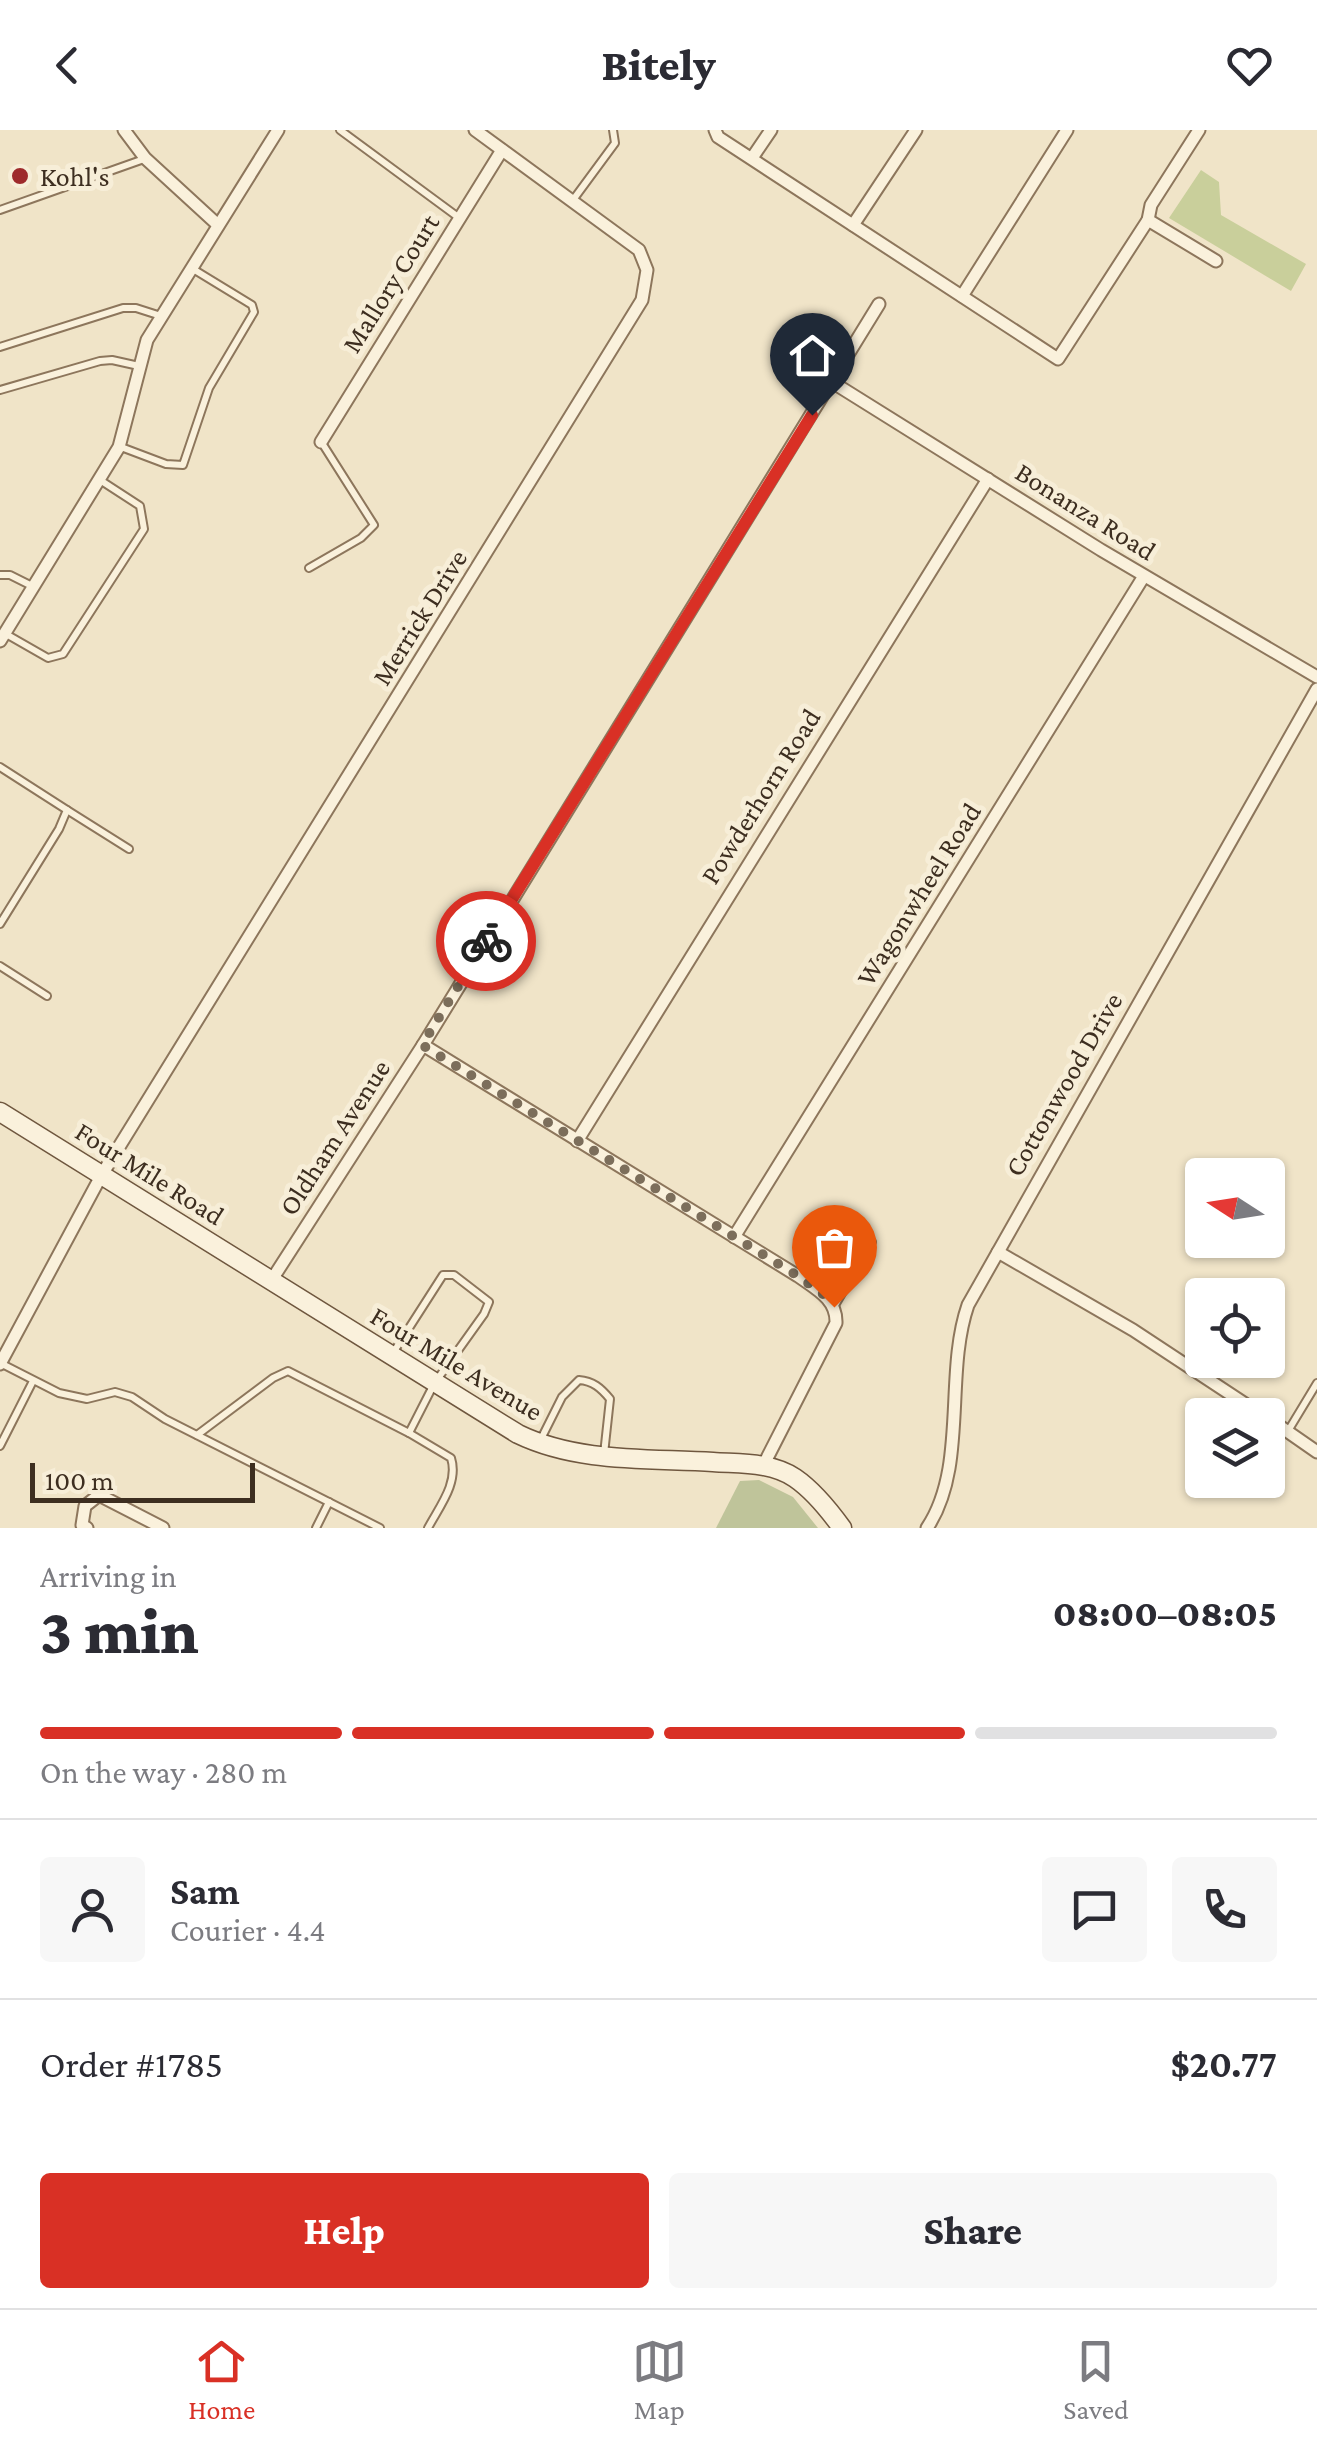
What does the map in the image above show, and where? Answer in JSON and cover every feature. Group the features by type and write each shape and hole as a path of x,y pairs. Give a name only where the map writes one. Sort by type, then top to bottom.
{"street":[{"path":"124,130 145,158 218,226"},
{"path":"2,637 120,447 147,340 278,130"},
{"name":"Merrick Drive","path":"101,1176 634,317 646,285 644,258 627,239 475,130"},
{"path":"715,130 718,136 853,226 1058,358 1148,220 1151,205 1199,130"},
{"path":"752,158 771,130"},
{"path":"853,226 916,130"},
{"path":"962,296 1067,130"},
{"name":"Mallory Court","path":"321,442 502,150"},
{"path":"1148,220 1216,261"},
{"name":"Oldham Avenue","path":"271,1281 422,1045 879,304"},
{"name":"Bonanza Road","path":"832,382 1144,576 1317,677"},
{"name":"Powderhorn Road","path":"577,1141 988,480"},
{"name":"Wagonwheel Road","path":"734,1237 1144,576"},
{"name":"Cottonwood Drive","path":"927,1528 937,1513 946,1482 963,1320 1317,689"},
{"path":"422,1045 734,1237 823,1294 834,1307 836,1323 832,1333 763,1466"},
{"name":"Four Mile Road","path":"0,1112 271,1281"},
{"path":"0,1364 101,1176"},
{"path":"998,1252 1133,1330 1236,1398"},
{"name":"Four Mile Avenue","path":"271,1281 538,1444 604,1456 763,1466 794,1478 810,1490 842,1528"},
{"path":"1285,1430 1317,1452"},
{"path":"86,1528 82,1526 84,1506 99,1495 162,1528"}],"lane":[{"path":"340,130 459,218"},
{"path":"572,201 615,143 614,130"},
{"path":"0,210 145,158"},
{"path":"120,447 183,466 210,388 254,312 252,305 192,268"},
{"path":"0,347 124,308 162,316"},
{"path":"0,390 100,360 139,366"},
{"path":"309,568 362,538 374,524 321,442"},
{"path":"2,637 48,658 63,654 144,529 140,506 100,480"},
{"path":"0,575 10,575 33,586"},
{"path":"0,766 130,849"},
{"path":"0,924 67,810"},
{"path":"0,966 47,996"},
{"path":"834,1307 872,1242"},
{"path":"391,1357 443,1275 454,1275 489,1302 434,1384 409,1433"},
{"path":"0,1364 58,1393 87,1399 116,1392 132,1397 197,1435 380,1528"},
{"path":"197,1435 288,1371 451,1458 455,1470 452,1484 428,1528"},
{"path":"538,1444 562,1398 579,1380 588,1380 610,1398 604,1456"},
{"path":"0,1446 33,1382"},
{"path":"1288,1432 1317,1382"},
{"path":"316,1528 328,1502"}],"green space":[{"path":"1201,170 1219,182 1221,215 1306,264 1291,291 1169,218"},
{"path":"759,1480 793,1497 818,1528 716,1528 740,1481"}],"way so far":[{"path":"486,941 422,1045 798,1276 834,1307"}],"place":[{"name":"Kohl's","path":"20,176"}],"route":[{"path":"486,941 812,415"}]}
